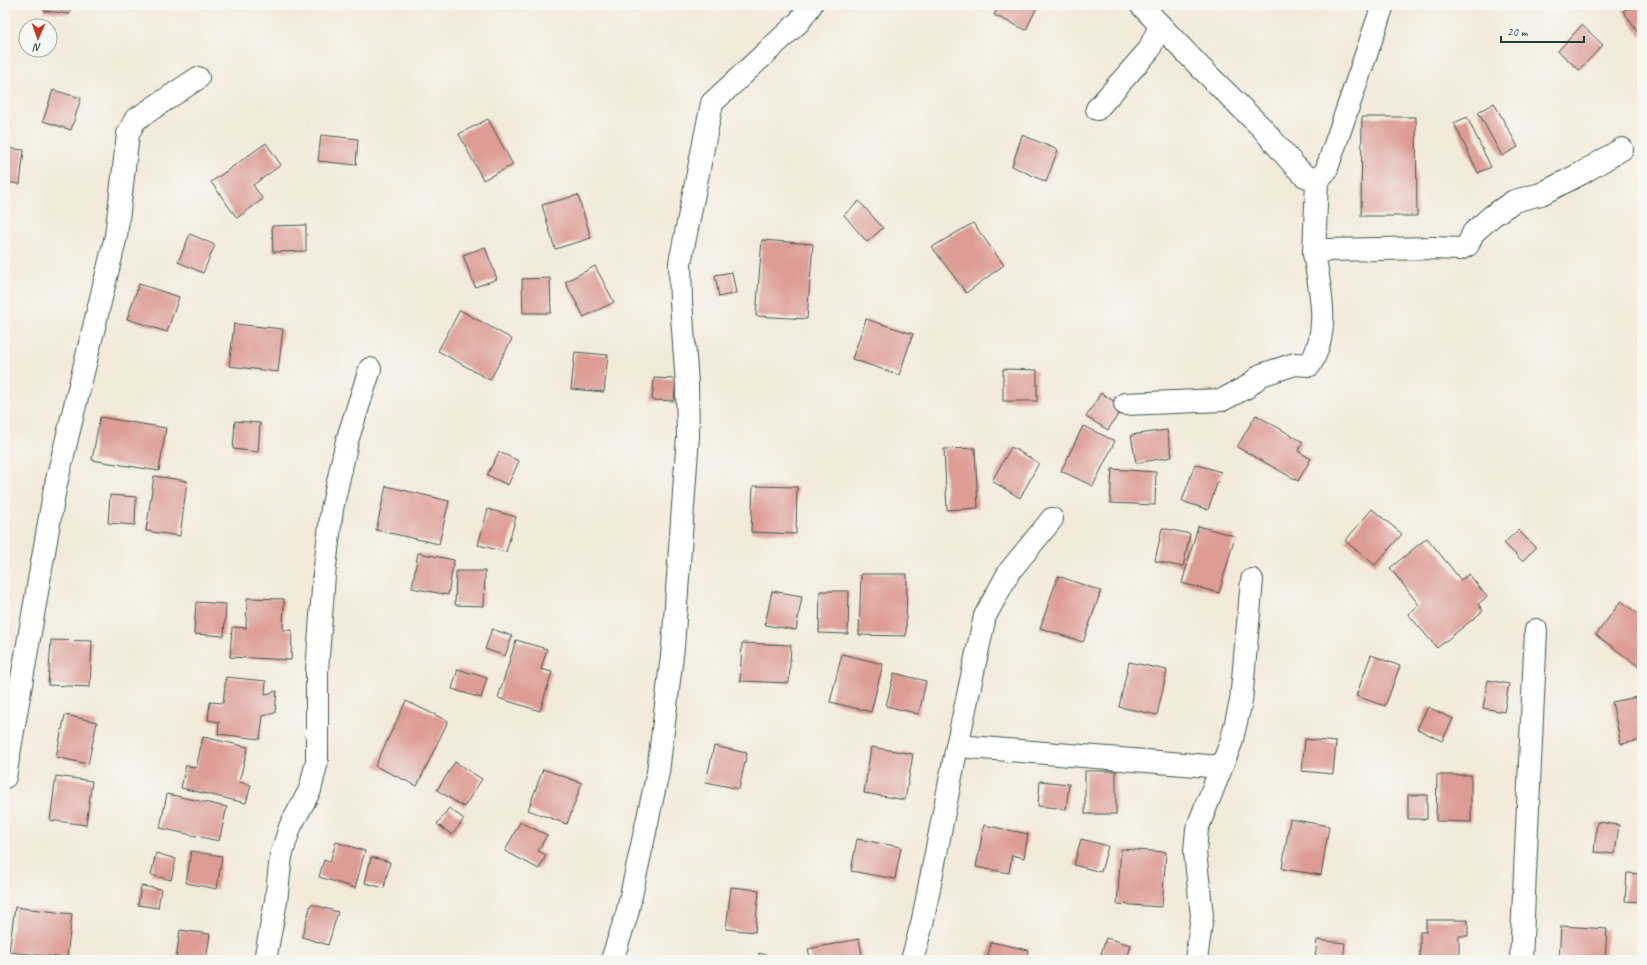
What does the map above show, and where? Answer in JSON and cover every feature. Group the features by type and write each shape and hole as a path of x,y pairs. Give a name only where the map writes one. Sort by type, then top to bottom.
{"street":[{"path":"612,960 626,914 658,772 673,647 688,436 687,384 681,302 680,263 712,102 799,22 811,5"},
{"path":"1141,5 1262,128 1293,164 1306,176 1317,180"},
{"path":"1125,404 1222,400 1246,388 1261,375 1295,364 1310,365 1316,355 1324,318 1320,282 1314,253 1317,180 1326,171 1383,5"},
{"path":"1097,109 1149,50 1160,25"},
{"path":"5,777 55,488 116,236 128,134 135,120 198,78"},
{"path":"1314,253 1332,250 1434,248 1460,249 1468,245 1473,233 1492,216 1514,201 1540,194 1582,173 1622,150"},
{"path":"265,960 276,901 281,856 290,827 310,790 317,761 317,671 324,575 332,509 347,440 370,369"},
{"path":"912,960 922,924 957,746 985,616 1009,572 1052,519"},
{"path":"1196,960 1202,916 1195,852 1197,829 1230,743 1241,701 1252,580"},
{"path":"1521,960 1536,630"},
{"path":"957,746 1221,767"}],"building":[{"path":"45,5 70,5 70,14 44,11"},
{"path":"999,5 1038,5 1026,30 994,15"},
{"path":"1633,5 1639,5 1642,10 1641,37 1623,11"},
{"path":"1582,25 1603,45 1579,70 1558,51"},
{"path":"53,90 81,98 71,130 43,121"},
{"path":"1494,103 1518,147 1502,156 1478,112"},
{"path":"1362,117 1416,117 1417,216 1361,216"},
{"path":"1467,117 1491,167 1478,173 1454,123"},
{"path":"488,119 513,165 483,180 459,134"},
{"path":"321,135 358,139 356,165 318,161"},
{"path":"1022,135 1058,150 1046,182 1012,166"},
{"path":"266,143 281,165 253,185 263,199 237,218 211,182"},
{"path":"5,148 24,150 20,184 5,182"},
{"path":"578,195 591,238 555,249 542,205"},
{"path":"859,201 883,228 867,242 844,215"},
{"path":"973,223 1004,265 966,293 932,247"},
{"path":"306,225 306,251 273,252 272,226"},
{"path":"190,234 215,245 203,273 178,262"},
{"path":"762,240 813,244 807,319 756,316"},
{"path":"485,247 497,279 475,287 463,255"},
{"path":"595,266 614,302 584,317 565,282"},
{"path":"732,272 736,293 719,297 715,275"},
{"path":"550,278 551,313 523,313 522,279"},
{"path":"139,284 179,297 167,332 127,319"},
{"path":"460,310 512,339 490,380 438,351"},
{"path":"866,319 913,334 899,375 852,359"},
{"path":"234,324 283,329 278,372 229,366"},
{"path":"575,352 608,355 604,392 571,389"},
{"path":"1003,369 1037,370 1037,401 1003,401"},
{"path":"654,378 676,379 674,401 652,400"},
{"path":"1101,393 1123,407 1108,430 1086,417"},
{"path":"1256,415 1303,442 1298,451 1311,459 1298,481 1237,447"},
{"path":"100,417 166,428 159,471 92,460"},
{"path":"235,421 260,423 258,452 233,449"},
{"path":"1083,426 1115,441 1093,486 1061,471"},
{"path":"1167,430 1172,457 1136,463 1131,435"},
{"path":"1011,447 1039,463 1020,498 992,481"},
{"path":"975,448 978,508 947,510 944,449"},
{"path":"499,452 519,461 508,485 487,475"},
{"path":"1195,464 1221,472 1208,510 1182,501"},
{"path":"1112,469 1156,472 1155,505 1110,503"},
{"path":"154,476 187,481 180,536 146,531"},
{"path":"386,486 449,501 439,544 376,530"},
{"path":"753,486 797,487 796,534 751,532"},
{"path":"110,495 136,497 135,525 108,523"},
{"path":"488,509 516,517 506,552 478,545"},
{"path":"1372,509 1402,534 1375,565 1345,541"},
{"path":"1198,526 1235,536 1219,593 1182,583"},
{"path":"1162,528 1190,534 1183,567 1155,561"},
{"path":"1518,530 1536,548 1522,561 1504,543"},
{"path":"1427,538 1461,580 1469,574 1487,597 1478,604 1483,611 1437,648 1408,614 1419,605 1390,568"},
{"path":"418,553 454,560 448,595 412,588"},
{"path":"456,571 485,571 484,606 455,605"},
{"path":"861,574 907,574 906,636 859,635"},
{"path":"1058,576 1101,591 1083,642 1040,628"},
{"path":"772,591 802,596 796,630 765,625"},
{"path":"820,591 849,591 848,634 819,633"},
{"path":"247,598 284,599 283,630 292,630 291,660 230,657 232,627 246,628"},
{"path":"1621,601 1642,617 1642,669 1596,635"},
{"path":"196,602 226,604 224,636 194,634"},
{"path":"492,629 512,636 505,656 485,649"},
{"path":"51,640 92,641 90,687 48,685"},
{"path":"516,640 547,649 541,669 552,672 540,711 498,698"},
{"path":"742,643 791,645 789,683 740,681"},
{"path":"842,654 883,664 871,712 830,702"},
{"path":"1371,655 1400,666 1385,706 1356,696"},
{"path":"1129,662 1167,670 1157,715 1119,707"},
{"path":"458,669 487,678 481,698 452,689"},
{"path":"894,673 926,681 919,714 886,706"},
{"path":"226,677 266,681 265,694 277,691 275,713 263,716 260,739 218,734 219,722 208,720 210,702 223,703"},
{"path":"1488,680 1509,684 1504,712 1483,708"},
{"path":"1642,696 1642,740 1621,744 1612,702"},
{"path":"406,701 448,721 417,786 375,766"},
{"path":"1428,707 1453,719 1442,741 1417,729"},
{"path":"65,715 97,722 88,764 56,757"},
{"path":"203,737 248,747 239,782 251,785 246,803 181,788 186,765 196,768"},
{"path":"1305,739 1336,742 1333,774 1302,771"},
{"path":"714,746 747,753 739,789 706,782"},
{"path":"871,747 913,754 905,800 864,793"},
{"path":"455,762 482,779 464,807 437,790"},
{"path":"543,769 582,783 567,824 528,810"},
{"path":"1085,771 1116,771 1116,814 1085,814"},
{"path":"1437,775 1471,775 1471,822 1436,821"},
{"path":"56,776 92,781 86,825 50,820"},
{"path":"1040,781 1069,784 1066,809 1038,806"},
{"path":"167,794 227,807 219,841 160,828"},
{"path":"1408,795 1427,795 1427,819 1408,819"},
{"path":"449,808 464,819 452,835 437,824"},
{"path":"1290,819 1329,826 1321,875 1282,869"},
{"path":"520,822 547,835 538,851 546,855 539,869 505,851"},
{"path":"1597,822 1619,825 1615,854 1594,852"},
{"path":"984,825 1028,834 1024,858 1012,855 1009,873 976,867"},
{"path":"857,839 901,847 895,879 851,871"},
{"path":"1081,839 1108,846 1101,872 1074,865"},
{"path":"336,842 365,851 355,888 319,877 324,860 330,862"},
{"path":"1121,849 1166,852 1162,907 1117,904"},
{"path":"191,851 222,856 217,889 186,883"},
{"path":"156,853 176,859 171,880 151,875"},
{"path":"371,857 390,862 384,888 365,883"},
{"path":"1627,873 1642,874 1642,902 1625,901"},
{"path":"141,886 161,889 158,908 138,905"},
{"path":"731,887 759,890 755,932 726,929"},
{"path":"311,904 338,912 328,945 302,937"},
{"path":"15,907 72,914 67,958 9,952"},
{"path":"1426,920 1468,920 1468,936 1459,936 1459,960 1420,960 1420,932 1426,932"},
{"path":"1561,926 1607,929 1605,960 1559,960"},
{"path":"180,930 210,934 206,960 176,960"},
{"path":"1106,938 1131,945 1127,960 1099,960"},
{"path":"859,939 863,960 811,960 808,949"},
{"path":"1317,940 1345,943 1343,960 1315,960"},
{"path":"991,942 1028,950 1026,960 987,960"},
{"path":"759,953 785,960 757,960"},
{"path":"965,957 976,959 976,960 964,960"}]}
